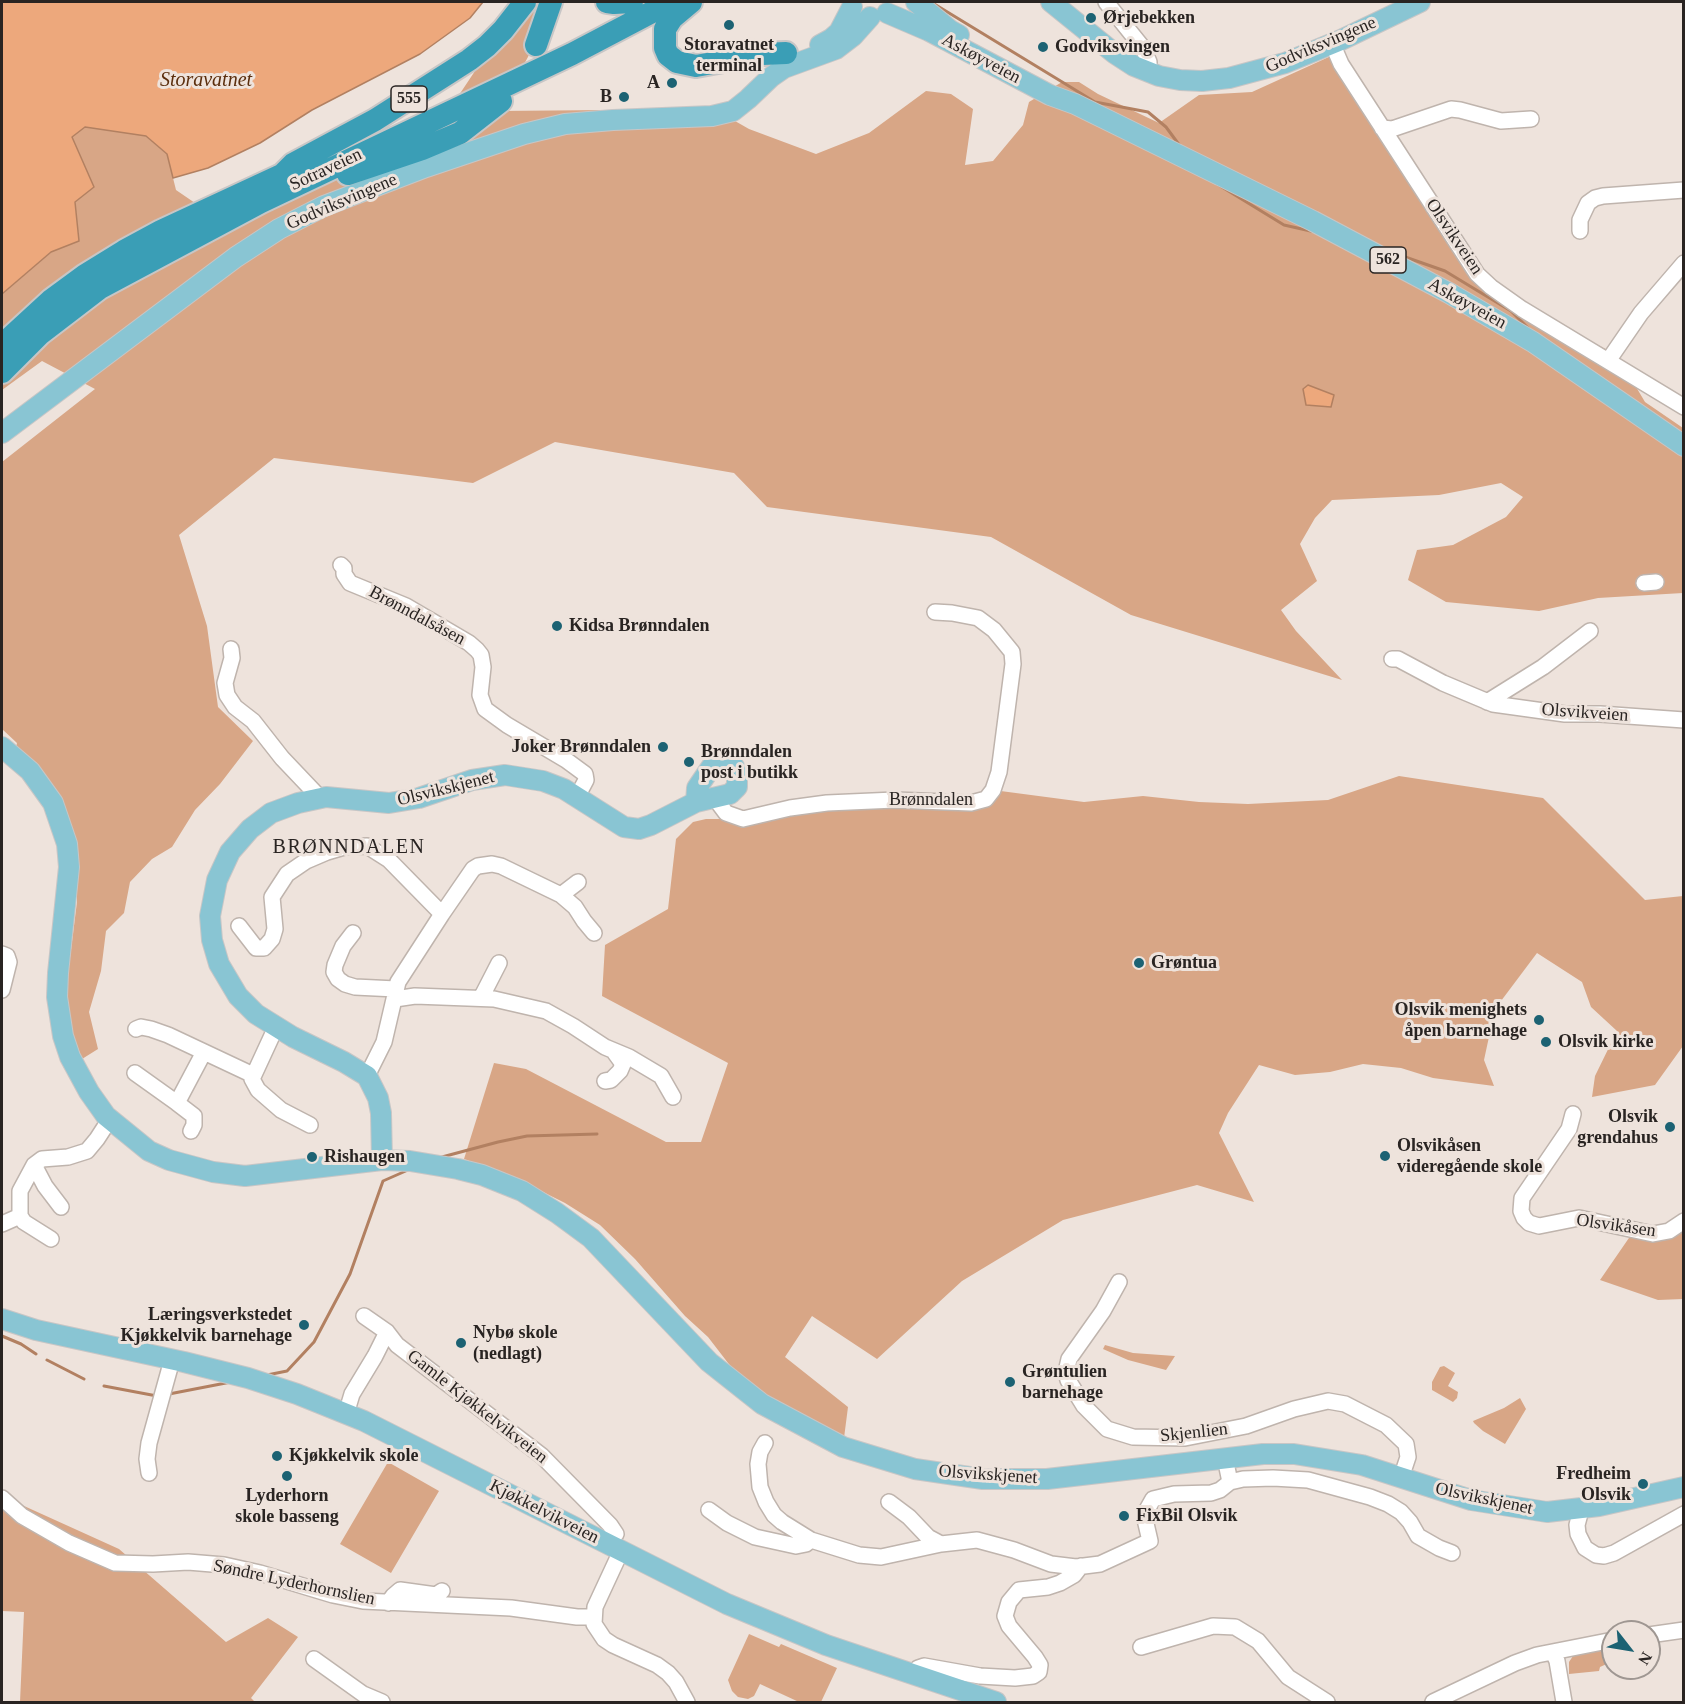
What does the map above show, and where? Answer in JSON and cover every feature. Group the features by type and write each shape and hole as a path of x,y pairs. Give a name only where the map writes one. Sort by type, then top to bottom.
{"highway":[{"name":"555","path":"283,174 293,164 367,125 470,60 503,30 525,2"},
{"path":"536,45 551,2"},
{"path":"607,2 632,2"},
{"name":"Sotraveien","path":"2,372 40,334 73,306 100,288 170,249 653,2"},
{"name":"Sotraveien","path":"2,345 51,300 85,275 161,231 283,174 572,54 671,2"},
{"path":"691,2 672,18 665,29 665,48 668,55 677,62 685,65 702,65 762,54 786,53"},
{"name":"555","path":"232,219 263,209 314,186 422,149 460,133 501,101"}],"main road":[{"name":"Askøyveien","path":"916,2 950,30 1054,88 1075,104"},
{"name":"Godviksvingene","path":"1052,2 1127,62 1149,72 1180,80 1229,78 1285,63 1420,2"},
{"path":"739,113 747,91 765,66 786,53 820,45 831,39 838,32 850,4"},
{"name":"562","path":"850,4 861,14 885,10"},
{"name":"Askøyveien","path":"885,10 1050,96 1075,104 1313,221 1449,293 1533,342 1683,446"},
{"name":"Godviksvingene","path":"2,433 236,257 279,229 324,206 426,167 524,134 565,124 712,117 733,111 739,113 771,77 784,68 836,49 885,10"},
{"name":"Olsvikskjenet","path":"2,747 30,771 53,803 67,844 69,867 57,997 63,1036 79,1075 110,1119 149,1151 169,1160 189,1168 228,1175 271,1174 382,1160 410,1161 482,1175 522,1191 591,1238 677,1331 730,1380 762,1404 853,1450 915,1469 983,1479 1047,1479 1263,1454 1294,1454 1362,1465 1471,1500 1546,1512 1581,1509 1683,1487"},
{"name":"Olsvikskjenet","path":"367,1076 276,1027 247,1006 219,964 212,940 210,916 217,880 230,852 262,819 271,813 298,803 320,798 389,803 419,798 472,780 505,775 543,781 564,789 609,818 631,829 651,825 696,802 730,794 737,787 737,772 732,763 720,758 710,767 698,788 696,802"},
{"path":"367,1076 378,1098 381,1113 382,1160"},
{"name":"Kjøkkelvikveien","path":"2,1318 36,1330 248,1378 297,1394 364,1421 619,1543 727,1604 826,1645 996,1702"}],"street":[{"path":"1106,2 1143,48 1149,62 1149,72"},
{"name":"Olsvikveien","path":"1332,43 1341,64 1477,274 1522,309 1683,407"},
{"path":"1382,128 1392,129 1451,109 1501,121 1531,119"},
{"path":"1580,231 1580,220 1588,203 1595,198 1683,190"},
{"path":"1608,361 1641,313 1683,263"},
{"name":"Brønndalsåsen","path":"340,565 344,568 344,574 350,583 406,606 477,650 483,667 480,695 485,709 585,774 586,780 577,797"},
{"name":"Brønndalen","path":"717,797 726,813 743,819 790,808 827,803 895,800 972,802 986,799 993,790 999,772 1012,652 994,630 978,618 935,612"},
{"name":"Olsvikveien","path":"1487,702 1543,667 1590,632"},
{"path":"231,649 232,658 225,683 226,695 235,707 253,721 282,758 320,798"},
{"name":"Olsvikveien","path":"1392,659 1398,659 1443,683 1487,702 1565,714 1683,720"},
{"path":"239,926 256,948 264,948 272,939 275,928 272,897 287,874 306,861 344,847 367,846 389,860 442,914"},
{"path":"367,1076 384,1042 398,982 473,869 483,864 501,866 561,895 575,907 594,933"},
{"path":"561,895 578,882"},
{"path":"353,933 335,965 334,972 338,980 345,984 395,994 481,998 524,1004 546,1011 615,1053 629,1057 661,1076 673,1096"},
{"path":"2,990 9,969 9,962 3,950"},
{"path":"481,998 499,963"},
{"path":"136,1029 141,1027 151,1029 253,1075"},
{"path":"276,1027 252,1079 263,1094 281,1110 310,1125"},
{"path":"177,1103 204,1052"},
{"path":"605,1081 610,1080 620,1071 622,1064 615,1053"},
{"path":"135,1073 193,1114 194,1125 191,1131"},
{"name":"Olsvikåsen","path":"1574,1114 1569,1129 1522,1198 1521,1211 1524,1218 1533,1225 1539,1226 1579,1218 1653,1234 1670,1231 1683,1221"},
{"path":"51,1239 20,1216 20,1191 34,1165 42,1159 68,1157 87,1150 110,1119"},
{"path":"34,1165 45,1186 62,1207"},
{"path":"2,1224 20,1216"},
{"name":"Skjenlien","path":"1119,1282 1103,1311 1072,1353 1066,1372 1068,1380 1084,1406 1107,1429 1133,1437 1185,1438 1246,1426 1294,1409 1328,1401 1345,1404 1386,1425 1406,1444 1408,1457 1401,1478"},
{"name":"Gamle Kjøkkelvikveien","path":"364,1316 542,1456 610,1525 619,1543"},
{"path":"346,1414 352,1394 387,1332"},
{"path":"149,1473 147,1459 149,1443 172,1360"},
{"path":"765,1443 760,1452 758,1464 760,1487 774,1515 811,1540 859,1555 881,1557 941,1544 977,1540 1060,1566 1100,1564 1150,1541 1144,1515 1153,1499 1174,1494 1211,1493 1220,1490 1230,1482 1243,1479 1273,1478 1308,1480 1388,1504 1401,1512 1418,1536 1452,1553"},
{"path":"1225,1458 1230,1482"},
{"name":"Søndre Lyderhornslien","path":"2,1498 22,1515 69,1543 115,1563 188,1562 224,1565 260,1573 333,1596 363,1601 511,1608 593,1617"},
{"path":"889,1502 909,1517 928,1537 941,1544"},
{"path":"1581,1509 1577,1525 1578,1534 1585,1548 1596,1556 1614,1553 1683,1514"},
{"path":"708,1510 755,1538 796,1546 806,1544 811,1540"},
{"path":"619,1543 593,1617 594,1624 604,1639 657,1665 668,1673 687,1702"},
{"path":"913,1675 918,1668 924,1666 980,1676 1015,1678 1033,1676 1039,1672 1040,1665 1009,1626 1005,1616 1009,1602 1021,1589 1048,1587 1060,1583 1074,1575 1081,1566"},
{"name":"Søndre Lyderhornslien","path":"388,1603 400,1590 436,1595 442,1592"},
{"path":"1141,1647 1213,1626 1235,1627 1258,1641 1288,1677 1327,1702"},
{"path":"1661,1633 1683,1630"},
{"path":"1433,1702 1515,1663 1553,1652 1601,1642"},
{"path":"1553,1652 1557,1661 1564,1702"},
{"path":"314,1659 363,1694 382,1702"}],"shaded area":[{"path":"521,2 562,2 544,27 499,111 714,109 749,129 816,154 869,133 926,91 951,94 973,109 965,165 993,161 1023,125 1029,102 1062,82 1079,82 1098,94 1159,123 1199,95 1252,92 1331,56 1478,282 1617,355 1645,402 1683,428 1683,593 1598,598 1539,611 1446,602 1408,580 1417,550 1453,545 1506,517 1523,497 1501,483 1439,495 1332,500 1315,518 1300,544 1317,581 1281,610 1296,631 1342,680 1131,615 991,537 767,507 734,473 555,442 473,483 274,458 179,535 207,626 218,707 253,741 220,784 195,810 172,847 152,859 130,882 124,913 106,931 101,971 89,1012 98,1049 82,1059 69,1024 66,989 77,902 77,859 15,752 17,743 2,729 2,462 95,389 42,361 2,390 2,294 51,252 79,240 75,202 93,187 72,137 85,126 146,136 167,154 176,190 195,203 443,119"},
{"path":"1399,776 1543,798 1645,900 1683,896 1683,1046 1655,1085 1592,1097 1595,1076 1617,1031 1591,1007 1582,982 1537,953 1495,1009 1484,1060 1494,1086 1433,1078 1401,1068 1363,1064 1330,1072 1295,1075 1259,1065 1228,1113 1219,1133 1254,1202 1197,1185 1063,1220 962,1281 877,1359 812,1316 785,1357 848,1407 844,1438 745,1385 708,1337 685,1316 635,1259 600,1225 565,1203 523,1182 464,1159 494,1063 526,1069 666,1142 701,1142 728,1063 602,996 605,945 668,909 676,839 693,822 706,819 743,819 790,808 971,803 993,790 1084,802 1143,796 1248,804 1328,800"},
{"path":"1683,1224 1683,1299 1658,1300 1600,1280 1631,1235"},
{"path":"1105,1345 1133,1353 1175,1356 1166,1370 1128,1360 1103,1349"},
{"path":"1444,1366 1455,1373 1448,1386 1458,1392 1453,1402 1432,1390 1432,1382 1440,1367"},
{"path":"1520,1398 1526,1409 1505,1444 1474,1423 1473,1421 1504,1408"},
{"name":"Kjøkkelvik skole","path":"388,1462 439,1491 391,1573 340,1544"},
{"path":"2,1496 119,1549 226,1642 268,1618 298,1637 251,1698 255,1702 20,1702 24,1612 2,1611"},
{"path":"749,1634 779,1647 781,1644 837,1668 821,1702 799,1702 760,1684 754,1696 748,1699 738,1697 732,1691 728,1680"},
{"path":"1601,1649 1599,1671 1569,1674 1569,1662 1573,1656 1581,1652"}],"water":[{"name":"Storavatnet","path":"2,2 483,2 470,18 420,54 312,110 260,143 208,168 173,178 167,154 146,136 85,127 72,137 94,187 75,202 79,241 51,252 2,294"},
{"path":"1308,385 1334,395 1331,407 1306,405 1303,389"}],"waterway":[{"path":"931,2 1095,102 1148,112 1166,127 1180,146"},
{"path":"1217,184 1284,225 1315,232"},
{"path":"1391,252 1445,271 1511,311 1530,330"},
{"path":"442,1157 527,1136 597,1134"},
{"path":"267,1375 287,1371 314,1342 350,1274 383,1181 408,1170"},
{"path":"2,1336 21,1344 36,1354"},
{"path":"47,1360 84,1379"},
{"path":"169,1394 231,1382"},
{"path":"104,1386 157,1396"}],"place":[{"name":"Ørjebekken","path":"1091,18"},
{"name":"Storavatnet terminal","path":"729,25"},
{"name":"Godviksvingen","path":"1043,47"},
{"name":"A","path":"672,83"},
{"name":"B","path":"624,97"},
{"name":"Kidsa Brønndalen","path":"557,626"},
{"name":"Joker Brønndalen","path":"663,747"},
{"name":"Brønndalen post i butikk","path":"689,762"},
{"name":"Grøntua","path":"1139,963"},
{"name":"Olsvik menighets åpen barnehage","path":"1539,1020"},
{"name":"Olsvik kirke","path":"1546,1042"},
{"name":"Olsvik grendahus","path":"1670,1127"},
{"name":"Olsvikåsen videregående skole","path":"1385,1156"},
{"name":"Rishaugen","path":"312,1157"},
{"name":"Læringsverkstedet Kjøkkelvik barnehage","path":"304,1325"},
{"name":"Nybø skole (nedlagt)","path":"461,1343"},
{"name":"Grøntulien barnehage","path":"1010,1382"},
{"name":"Kjøkkelvik skole","path":"277,1456"},
{"name":"Lyderhorn skole basseng","path":"287,1476"},
{"name":"Fredheim Olsvik","path":"1643,1484"},
{"name":"FixBil Olsvik","path":"1124,1516"}],"district":[{"name":"BRØNNDALEN","path":"349,848"}]}
